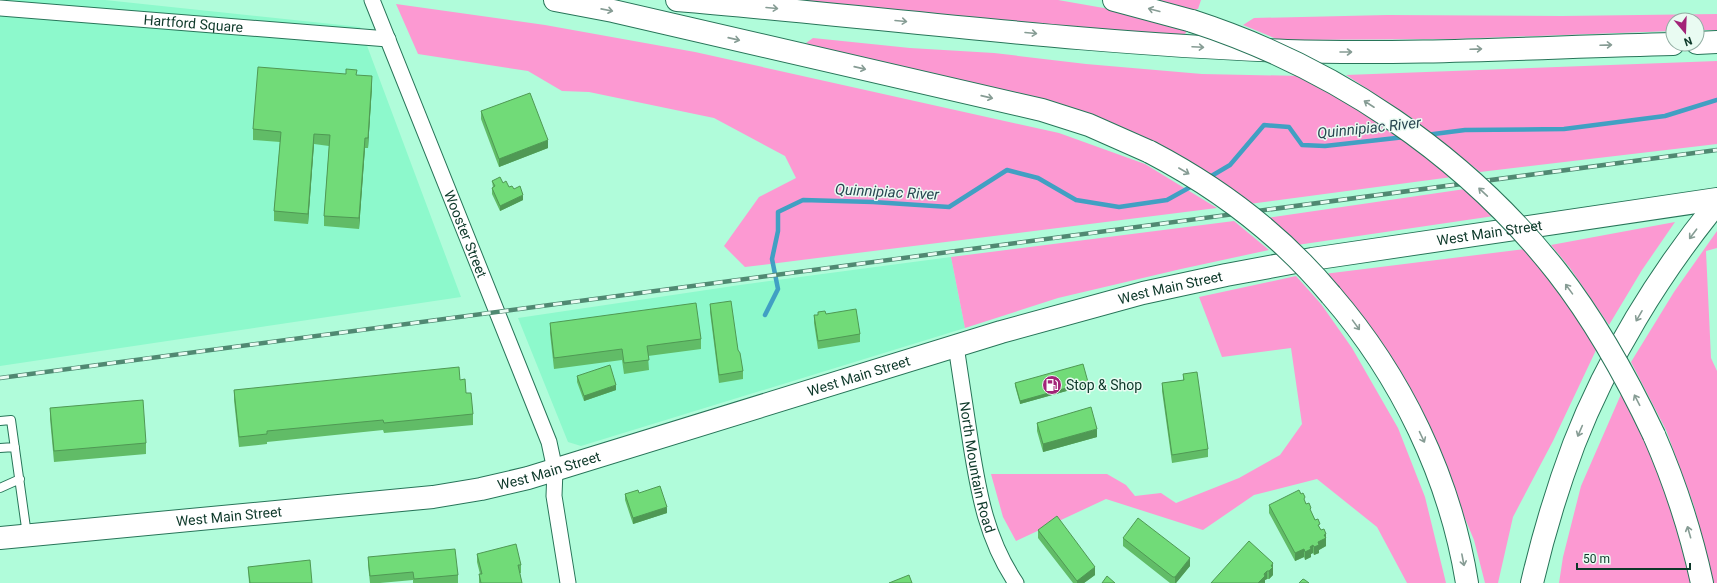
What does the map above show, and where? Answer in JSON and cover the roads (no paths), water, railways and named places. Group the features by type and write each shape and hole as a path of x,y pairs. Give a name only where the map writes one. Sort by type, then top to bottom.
{"main road":[{"path":"555,0 613,11 1042,110 1089,126 1150,152 1194,177 1243,210 1296,256 1352,320 1379,358 1396,387 1432,459 1452,516 1461,548 1467,583"},
{"path":"677,0 1117,41 1278,50 1374,52 1665,44"},
{"path":"1114,0 1192,21 1264,48 1332,82 1406,129 1468,179 1523,232 1572,292 1612,354 1638,402 1654,435 1681,504 1702,583"},
{"path":"1705,43 1717,42"},
{"name":"West Main Street","path":"0,538 433,497 501,485 555,470 1029,324 1126,298 1226,275 1312,259 1397,245 1717,199"},
{"path":"1532,583 1560,485 1582,425 1605,378 1660,282 1717,203"}],"street":[{"name":"Wooster Street","path":"372,0 549,442 555,470 554,496 568,583"},
{"name":"Hartford Square","path":"0,8 388,39"},
{"name":"North Mountain Road","path":"956,346 979,495 987,526 1016,583"}],"lane":[{"path":"0,421 11,420 28,536"},
{"path":"0,448 15,446"},
{"path":"0,488 20,479"}],"waterway":[{"name":"Quinnipiac River","path":"1426,135 1465,130 1564,129 1665,116 1717,100"},
{"name":"Quinnipiac River","path":"1208,178 1230,165 1264,125 1289,127 1302,145 1325,146 1405,137"},
{"name":"Quinnipiac River","path":"765,315 778,289 772,259 778,231 778,212 803,200 873,202 949,207 1007,170 1038,178 1076,200 1119,207 1167,200 1194,185"}],"railway":[{"path":"0,378 1717,150"}],"place":[{"name":"Stop & Shop","path":"1052,385"}]}
